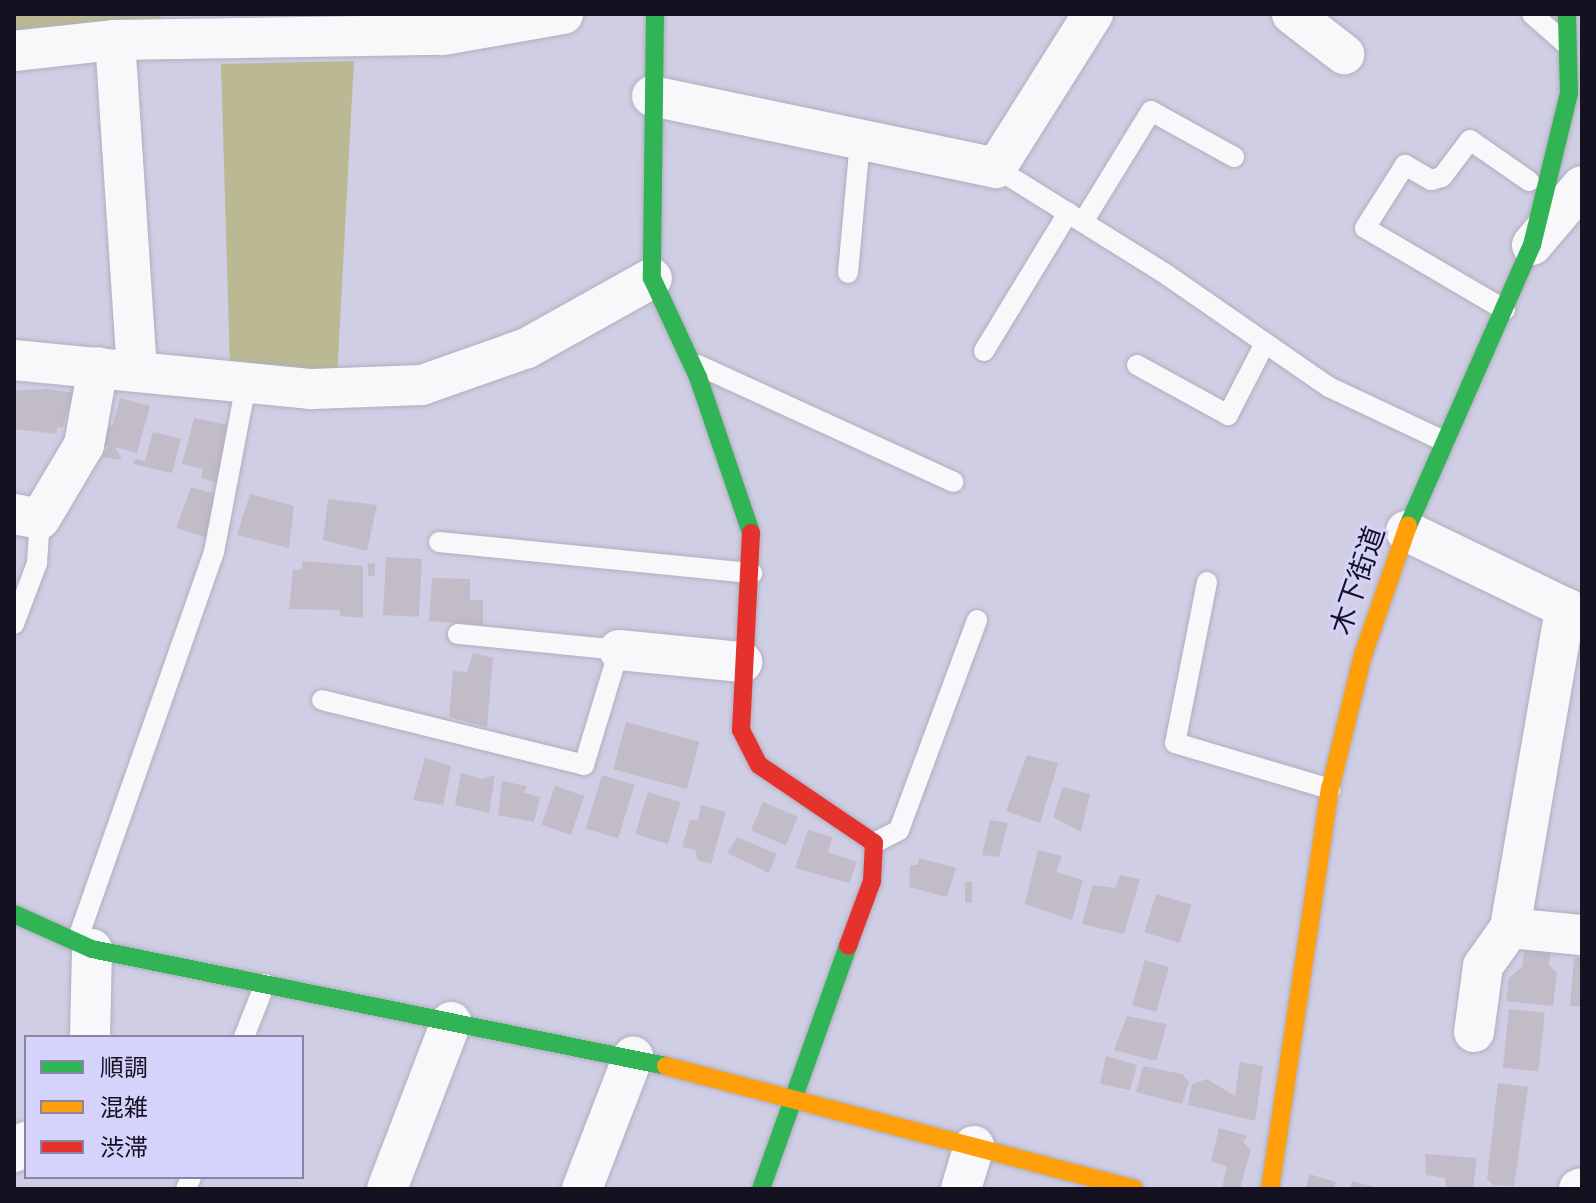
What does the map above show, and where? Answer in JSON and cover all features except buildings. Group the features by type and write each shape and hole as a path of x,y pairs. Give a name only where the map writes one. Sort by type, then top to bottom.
{"street":[{"path":"14,51 115,40 443,35 563,14"},
{"path":"655,14 652,278 691,362 751,524 752,573 742,662 741,730 759,765 874,843 872,881 797,1097 761,1189"},
{"path":"652,96 996,168 1093,14"},
{"path":"1292,14 1344,54"},
{"name":"木下街道","path":"1270,1189 1330,789 1363,655 1406,531 1532,245 1569,93 1567,14"},
{"path":"115,40 137,370"},
{"path":"1532,245 1582,186"},
{"path":"14,360 362,390 422,385 527,348 652,278"},
{"path":"27,517 84,445 98,367"},
{"path":"1406,531 1574,612 1510,928 1483,966 1474,1032"},
{"path":"619,650 742,662"},
{"path":"14,914 84,945 633,1057 797,1097 1134,1189"},
{"path":"1510,928 1582,935"},
{"path":"84,945 90,1035"},
{"path":"387,1189 451,1022"},
{"path":"582,1189 633,1057"},
{"path":"961,1189 974,1146"}],"lane":[{"path":"1532,14 1569,46"},
{"path":"984,351 1151,111 1234,157"},
{"path":"848,273 860,140"},
{"path":"1505,310 1365,228 1405,165 1431,180 1442,177 1470,140 1529,181"},
{"path":"996,168 1075,217 1329,387 1444,441"},
{"path":"1137,365 1228,415 1265,343"},
{"path":"691,362 954,482"},
{"path":"84,945 214,552 247,379"},
{"path":"14,624 37,563 27,517"},
{"path":"439,542 752,573"},
{"path":"1207,582 1175,743 1330,789"},
{"path":"874,843 899,830 977,620"},
{"path":"322,700 584,765 619,650 458,634"},
{"path":"245,1035 265,984"}],"green space":[{"path":"14,14 161,14 160,27 14,39"},
{"path":"354,61 337,378 230,367 221,64"}],"traffic: fast":[{"path":"655,14 652,278 698,377 751,533"},
{"path":"1408,526 1532,245 1569,93 1567,14"},
{"path":"14,914 92,949 666,1066"},
{"path":"761,1189 848,946"}],"traffic: slow":[{"path":"1270,1189 1330,789 1363,655 1408,526"},
{"path":"666,1066 1134,1189"}],"traffic: jam":[{"path":"751,533 741,730 759,765 874,843 872,881 848,946"}]}
